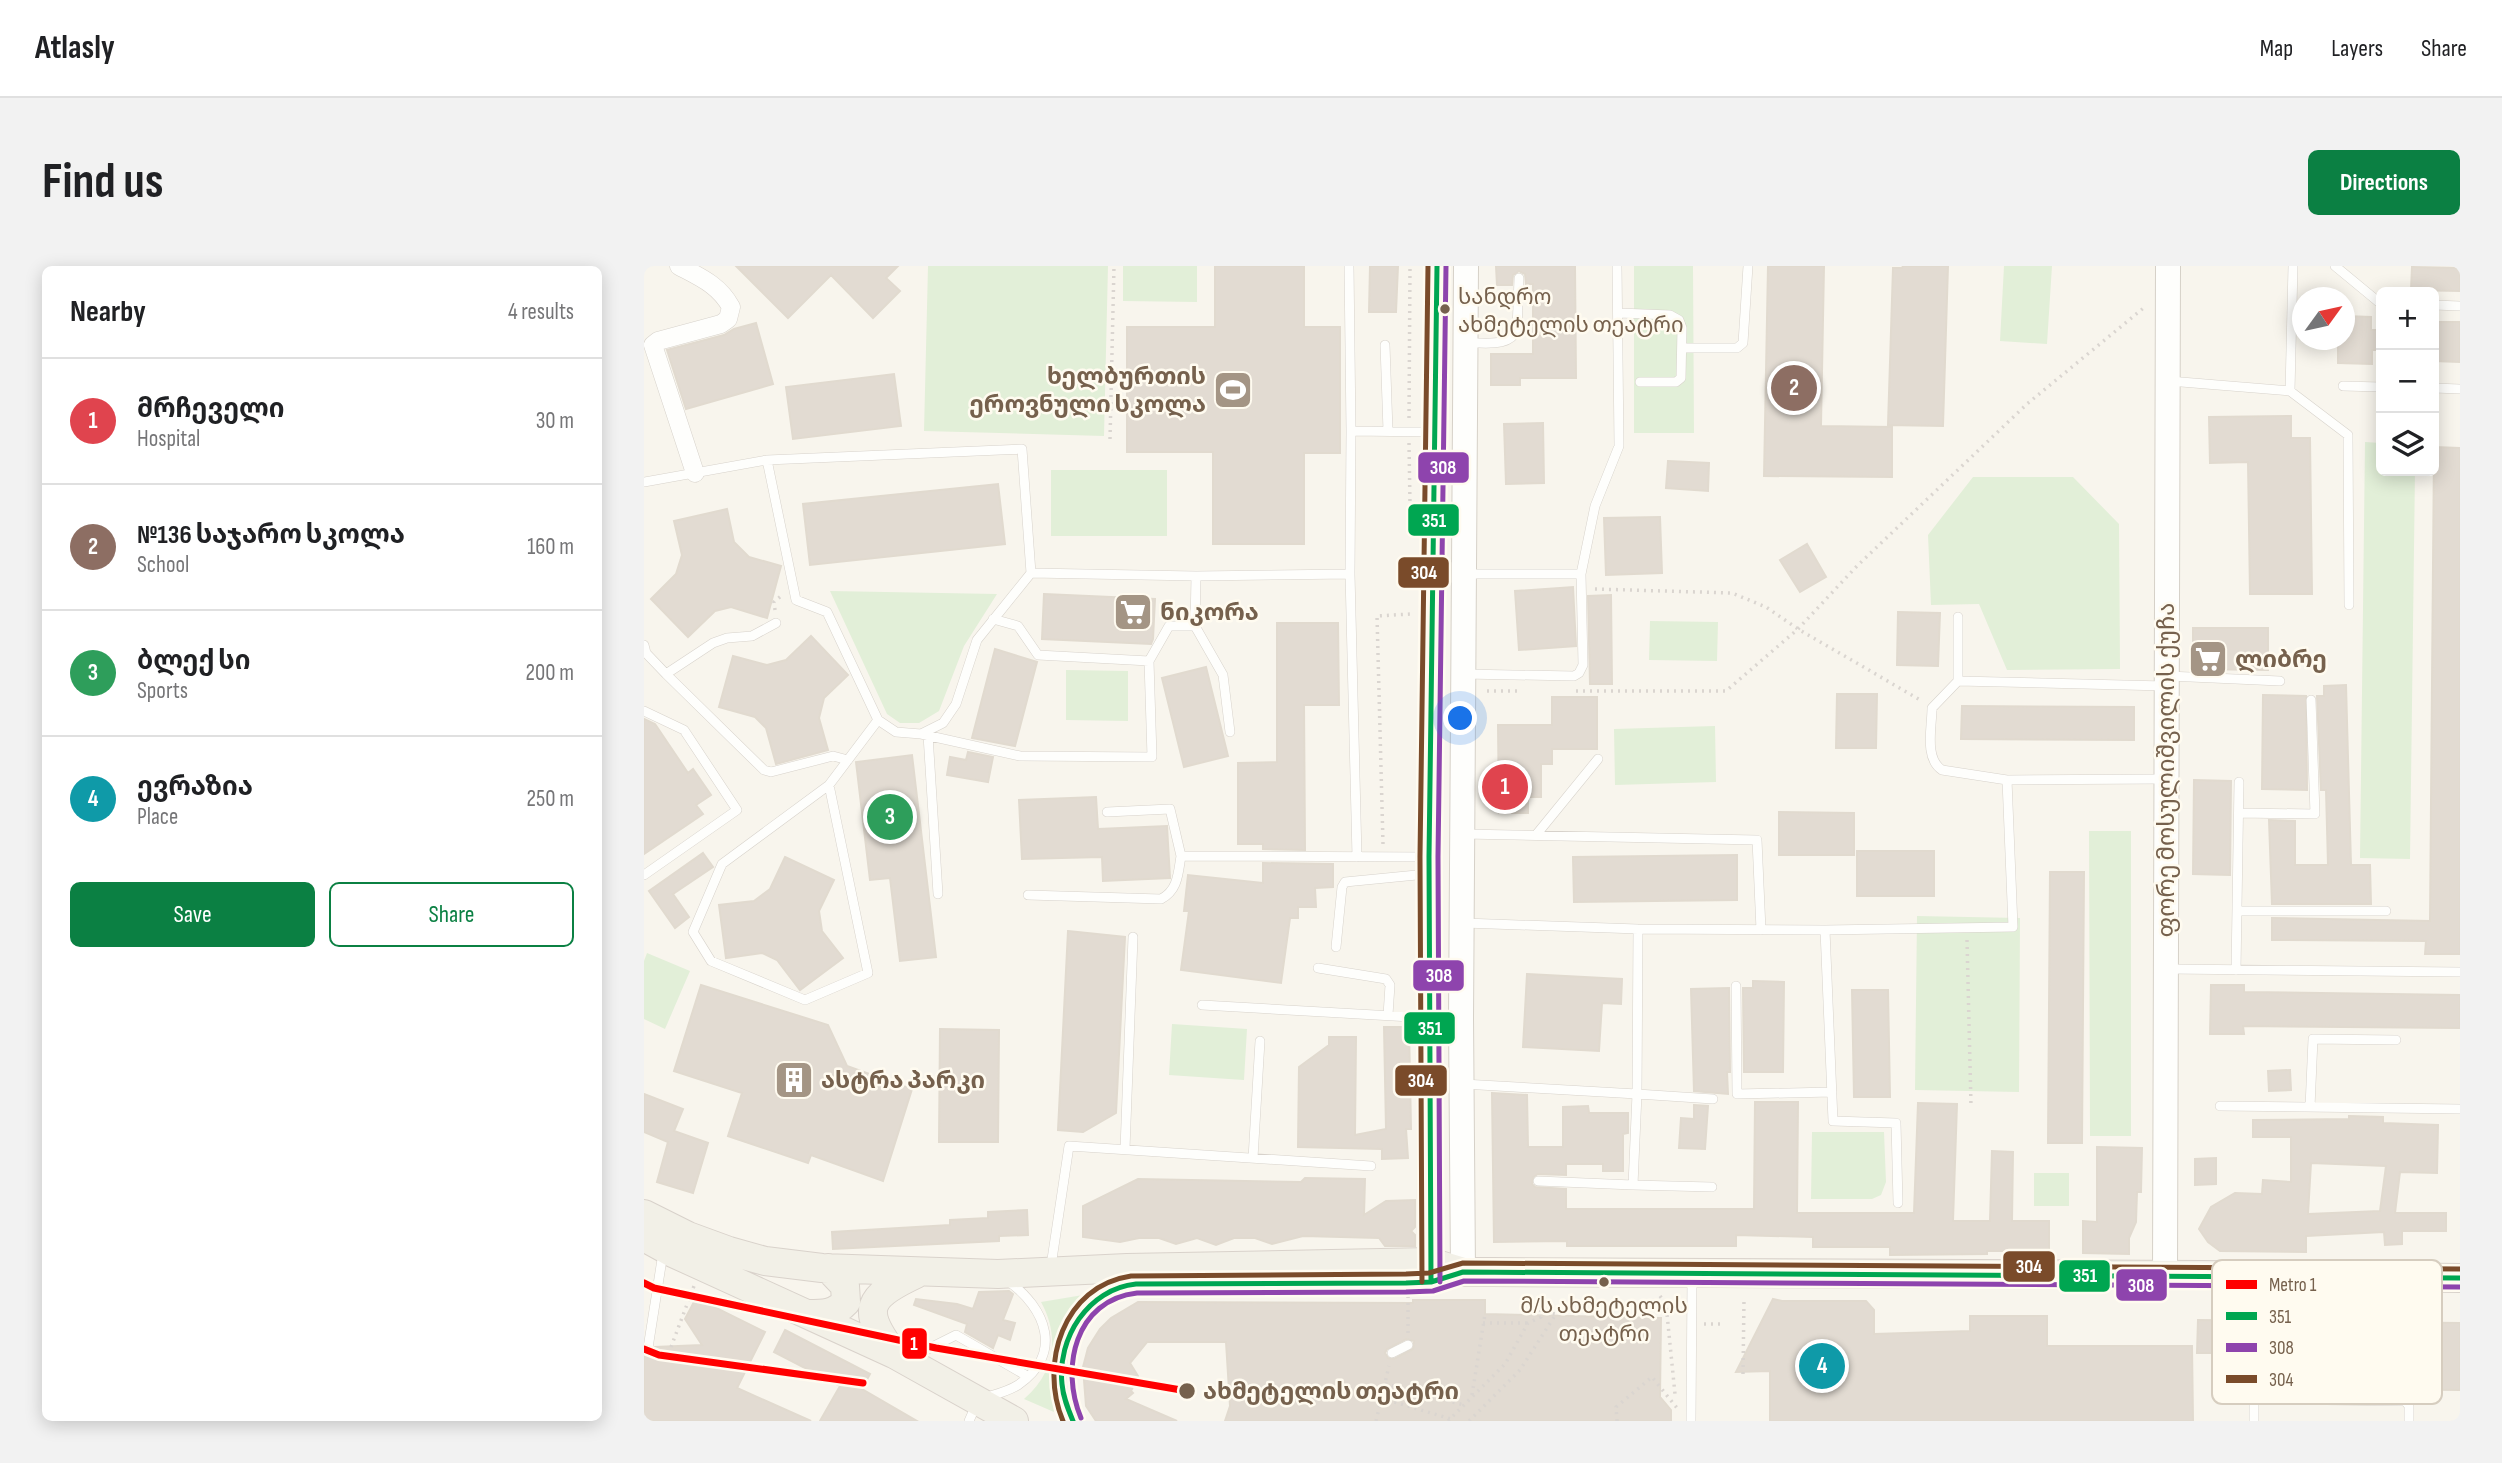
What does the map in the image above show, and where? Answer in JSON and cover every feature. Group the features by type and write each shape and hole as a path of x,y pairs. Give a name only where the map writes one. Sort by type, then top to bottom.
{"main road":[{"path":"1431,1272 1429,858 1437,266"},
{"path":"1463,1272 1461,1084 1466,266"},
{"name":"ფორე მოსულიშვილის ქუჩა","path":"2165,1275 2168,278"},
{"path":"1434,481 1463,483"},
{"path":"1429,858 1463,839"},
{"path":"1430,1160 1461,1159"},
{"path":"644,1214 688,1236 765,1261 919,1273 998,1274 1127,1268 2212,1275"},
{"path":"654,1242 900,1357 981,1413 1014,1421"},
{"path":"808,1314 831,1312 846,1302 845,1286 828,1268"},
{"path":"900,1357 878,1331 873,1308 875,1300 886,1289 919,1273"},
{"path":"2442,1278 2460,1278"}],"street":[{"path":"679,266 715,286 731,307 728,318 721,324 658,341 653,345 695,473"}],"lane":[{"path":"1349,266 1352,430 1350,574 1357,857"},
{"path":"1463,674 1567,676 1580,673 1583,665 1581,574 1595,506 1619,446 1617,266"},
{"path":"1682,348 1737,348 1743,343 1748,266"},
{"path":"2290,391 2293,266"},
{"path":"2335,266 2376,300"},
{"path":"1465,343 1507,342 1513,337 1517,330 1519,278"},
{"path":"2439,305 2460,306"},
{"path":"1619,313 1670,315 1679,320 1682,328 1681,378 1676,382 1640,382"},
{"path":"1385,345 1388,431"},
{"path":"2168,380 2290,391 2348,435 2349,605"},
{"path":"2343,386 2376,387"},
{"path":"2439,388 2460,389"},
{"path":"1352,430 1435,432"},
{"path":"644,482 767,460 1022,449 1031,573 977,639 956,704 943,723 924,735"},
{"path":"767,460 796,600 827,612 878,720 896,732 924,735 1020,756 1153,757 1149,661 1169,626 1195,626"},
{"path":"1031,573 1196,576 1350,574"},
{"path":"1463,573 1581,574"},
{"path":"1196,576 1195,626 1223,675 1230,732"},
{"path":"1958,617 1958,681 1933,708 1931,756 1935,766 1942,770 2007,780 2166,779"},
{"path":"993,619 1018,626 1038,655 1149,661"},
{"path":"667,674 713,643 727,638 752,636 776,623"},
{"path":"644,645 646,653 764,770 771,772 833,756 848,760"},
{"path":"1958,681 2280,681"},
{"path":"2239,813 2315,814 2311,699"},
{"path":"644,711 684,730 737,810 644,875"},
{"path":"829,785 868,973 805,1000 711,961 693,932 722,864 829,785 878,720"},
{"path":"924,735 938,894"},
{"path":"1536,835 1598,759"},
{"path":"1462,923 1761,930 2013,927 2007,780"},
{"path":"2236,970 2239,782"},
{"path":"1028,895 1161,899 1169,895 1177,884 1181,856 1170,809 1107,812"},
{"path":"1463,839 1536,835 1757,840 1761,930"},
{"path":"1181,856 1429,858"},
{"path":"1336,947 1342,887 1345,882 1429,858"},
{"path":"2237,911 2386,911"},
{"path":"1633,1185 1637,1094 1637,929"},
{"path":"1825,930 1833,1121 1896,1123 1898,1203"},
{"path":"1125,1149 1133,937"},
{"path":"1318,968 1386,979 1390,985 1388,1015"},
{"path":"2166,969 2460,972"},
{"path":"1736,986 1737,1094 1832,1092"},
{"path":"1202,1005 1430,1018"},
{"path":"2310,1107 2313,1039 2396,1040"},
{"path":"1253,1158 1260,1041"},
{"path":"1461,1084 1713,1099"},
{"path":"2220,1106 2460,1109"},
{"path":"1050,1272 1069,1146 1371,1166"},
{"path":"1538,1181 1712,1187"},
{"path":"648,1348 654,1242"},
{"path":"1073,1421 1065,1401 1060,1368 1069,1336 1092,1303 1126,1284 1431,1272"},
{"path":"1691,1272 1691,1421"},
{"path":"981,1413 1027,1377 1042,1356 1046,1343 1044,1324 1026,1297 998,1274"},
{"path":"900,1357 956,1335 1027,1377"},
{"path":"1392,1353 1409,1345"},
{"path":"2407,1404 2409,1421"}],"path":[{"path":"1110,439 1114,266"},
{"path":"1410,266 1410,509"},
{"path":"1566,691 1726,691 1798,628 1857,566 2027,404 2116,329 2168,278"},
{"path":"776,623 774,602 793,586"},
{"path":"1582,589 1732,593 1766,607 1933,708"},
{"path":"1383,857 1377,616 1411,614"},
{"path":"1486,691 1526,691"},
{"path":"1967,928 1971,1106"},
{"path":"671,1346 695,1284"},
{"path":"1483,1323 1528,1323 1541,1317 1541,1293"},
{"path":"1408,1294 1409,1345"},
{"path":"1618,1421 1616,1407 1651,1377 1677,1408 1666,1304 1660,1296"},
{"path":"1743,1374 1744,1299"},
{"path":"1469,1421 1520,1370 1556,1314 1541,1312"},
{"path":"1472,1397 1485,1314"},
{"path":"1381,1398 1449,1420 1505,1364 1528,1323"},
{"path":"1376,1421 1392,1353"},
{"path":"1385,1384 1464,1405"}],"green space":[{"path":"928,266 1108,266 1104,436 924,431"},
{"path":"1123,266 1197,266 1197,302 1123,301"},
{"path":"1634,266 1693,266 1694,433 1634,433"},
{"path":"2004,266 2052,266 2047,344 2000,341"},
{"path":"2365,442 2376,443 2376,476 2415,476 2410,859 2360,858"},
{"path":"1051,470 1167,470 1167,536 1051,536"},
{"path":"1973,477 2073,477 2119,524 2120,669 2007,670 1979,604 1931,605 1928,535"},
{"path":"830,591 997,594 964,646 939,711 919,723 900,723 887,714"},
{"path":"1650,621 1718,622 1717,661 1649,660"},
{"path":"1066,670 1128,671 1128,721 1066,720"},
{"path":"1715,726 1716,782 1615,785 1614,729"},
{"path":"2089,831 2131,831 2131,1136 2090,1136"},
{"path":"1917,916 2020,918 2019,1092 1915,1090"},
{"path":"647,953 690,971 665,1029 644,1019 644,961"},
{"path":"1172,1024 1247,1029 1244,1080 1169,1075"},
{"path":"1812,1132 1884,1132 1886,1182 1881,1195 1872,1199 1811,1199"},
{"path":"2034,1173 2069,1173 2069,1206 2034,1206"},
{"path":"1083,1295 1059,1335 1051,1372 1054,1412 1024,1399 1042,1378 1051,1354 1051,1328 1041,1302"}],"building":[{"path":"736,266 898,266 886,278 900,291 873,318 831,275 788,318"},
{"name":"ხელბურთის ეროვნული სკოლა","path":"1215,266 1304,266 1304,327 1340,327 1340,453 1304,453 1304,544 1213,544 1213,452 1127,452 1127,327 1215,327"},
{"path":"1370,266 1398,266 1396,312 1369,312"},
{"path":"1496,266 1575,266 1576,378 1520,378 1520,385 1491,385 1491,354 1533,354 1533,284 1526,284 1525,274 1519,271 1513,275 1512,285 1497,285"},
{"path":"1768,266 1824,266 1821,426 1892,427 1892,477 1764,476"},
{"path":"1948,266 1943,426 1888,425 1893,268"},
{"path":"2412,267 2460,268 2460,291 2439,291 2439,287 2411,287"},
{"path":"2355,316 2371,317 2371,330 2376,330 2376,350 2372,350 2372,364 2338,363 2338,350 2355,350"},
{"path":"2439,322 2460,322 2460,362 2439,361"},
{"path":"756,323 773,384 686,409 667,350 724,335 734,329"},
{"path":"894,374 901,426 793,439 786,387"},
{"path":"2291,416 2291,438 2310,438 2312,594 2250,594 2248,462 2210,463 2209,417"},
{"path":"1543,423 1544,483 1506,484 1504,424"},
{"path":"2439,447 2460,448 2460,954 2425,954 2426,941 2272,940 2272,918 2430,921 2434,476 2439,476"},
{"path":"1668,461 1709,463 1708,491 1666,488"},
{"path":"998,484 1005,544 810,565 803,504"},
{"path":"727,509 734,542 749,557 781,566 767,618 731,607 715,611 688,637 651,599 676,574 682,555 674,521"},
{"path":"1660,517 1662,573 1606,575 1604,518"},
{"path":"1807,544 1826,577 1800,592 1780,560"},
{"path":"1573,587 1576,646 1519,650 1515,591"},
{"path":"1044,594 1155,599 1151,644 1042,639"},
{"path":"1611,595 1612,684 1590,684 1588,596"},
{"path":"1898,612 1940,613 1938,666 1897,665"},
{"path":"1277,623 1338,623 1339,705 1304,705 1305,850 1263,849 1263,844 1238,844 1238,763 1277,762"},
{"path":"2193,628 2268,628 2268,670 2193,669"},
{"path":"811,636 848,675 824,698 819,718 828,750 776,764 766,728 755,717 719,707 733,656 767,665 786,660"},
{"path":"995,649 1037,662 1015,746 972,738"},
{"path":"1206,667 1228,756 1184,767 1162,678"},
{"path":"2346,685 2351,865 2370,865 2371,904 2272,904 2269,820 2295,821 2295,865 2328,865 2326,790 2321,790 2317,696 2324,696 2324,686"},
{"path":"1837,694 1877,694 1876,748 1836,748"},
{"path":"2263,695 2306,696 2307,790 2262,789"},
{"path":"1552,697 1597,697 1597,749 1552,749 1552,764 1541,764 1541,797 1528,797 1528,813 1499,813 1498,725 1552,725"},
{"path":"1962,706 2134,707 2134,740 1961,739"},
{"path":"644,719 655,724 688,773 693,769 711,795 696,805 703,814 644,854"},
{"path":"968,752 993,757 988,782 947,775 950,757 966,760"},
{"path":"912,755 936,957 900,961 890,878 870,880 856,762"},
{"path":"2194,780 2231,781 2230,875 2193,874"},
{"path":"1096,797 1098,829 1167,826 1170,878 1103,881 1102,857 1022,859 1019,800"},
{"path":"1779,812 1854,813 1854,855 1779,855"},
{"path":"1857,851 1934,851 1934,896 1857,896"},
{"path":"703,853 713,867 673,894 689,917 675,928 649,891"},
{"path":"1737,855 1737,900 1574,902 1573,857"},
{"path":"785,857 834,880 819,911 822,931 843,958 800,990 777,960 762,953 726,958 719,905 754,901 770,889"},
{"path":"1263,863 1333,864 1333,887 1315,888 1316,907 1298,907 1298,918 1290,918 1281,983 1181,970 1189,911 1184,911 1188,875 1263,883"},
{"path":"2050,872 2084,872 2082,1143 2048,1143"},
{"path":"1068,931 1125,937 1116,1113 1083,1132 1058,1130"},
{"path":"1527,974 1622,979 1621,1004 1602,1003 1599,1051 1523,1047"},
{"path":"1753,981 1784,982 1783,1072 1744,1072 1743,988 1753,988"},
{"name":"ასტრა პარკი","path":"701,985 828,1025 847,1066 912,1089 883,1181 811,1155 808,1163 728,1136 742,1093 674,1071"},
{"path":"2211,985 2244,985 2244,992 2460,995 2460,1028 2243,1026 2244,1034 2210,1034"},
{"path":"1729,988 1728,1094 1694,1091 1691,989"},
{"path":"1852,990 1888,990 1890,1097 1854,1097"},
{"path":"1384,1027 1409,1027 1411,1129 1406,1129 1408,1158 1382,1159 1382,1149 1298,1147 1299,1067 1329,1045 1329,1037 1356,1037 1355,1135 1386,1129"},
{"path":"940,1029 999,1030 998,1142 939,1142"},
{"path":"2290,1070 2291,1090 2269,1091 2268,1071"},
{"path":"1492,1093 1527,1095 1528,1147 1563,1147 1563,1107 1588,1106 1589,1113 1628,1113 1628,1133 1623,1134 1623,1171 1603,1171 1603,1164 1566,1164 1566,1175 1538,1174 1533,1177 1532,1184 1535,1187 1566,1189 1566,1209 1754,1209 1755,1102 1798,1102 1797,1213 1914,1213 1918,1103 1957,1104 1953,1221 1990,1221 1992,1151 2013,1152 2012,1221 2049,1221 2049,1254 2018,1255 2018,1251 1987,1251 1987,1254 1890,1255 1890,1247 1813,1247 1813,1237 1736,1235 1736,1246 1567,1246 1567,1241 1494,1242"},
{"path":"644,1094 683,1109 674,1131 708,1143 693,1193 657,1182 668,1142 644,1132"},
{"path":"1694,1105 1708,1106 1705,1149 1679,1148 1681,1118 1694,1119"},
{"path":"2349,1116 2383,1117 2383,1123 2438,1125 2437,1173 2400,1172 2395,1213 2446,1213 2446,1231 2402,1231 2402,1244 2385,1245 2384,1232 2306,1236 2306,1252 2220,1251 2208,1242 2199,1229 2211,1207 2235,1193 2262,1194 2263,1180 2291,1182 2291,1137 2253,1137 2253,1120 2349,1119","holes":["2311,1163 2386,1166 2380,1211 2308,1214"]},
{"path":"2097,1147 2142,1148 2141,1192 2137,1192 2136,1222 2129,1238 2129,1254 2083,1253 2083,1221 2097,1222"},
{"path":"2216,1158 2216,1184 2195,1185 2195,1159"},
{"path":"1305,1178 1365,1179 1364,1215 1386,1201 1415,1200 1415,1227 1411,1231 1415,1235 1415,1246 1385,1246 1379,1238 1303,1236 1272,1244 1255,1238 1234,1238 1216,1245 1197,1238 1176,1244 1159,1238 1120,1242 1083,1237 1083,1206 1138,1179 1301,1182"},
{"path":"1027,1210 1028,1235 999,1236 999,1241 833,1249 832,1232 950,1225 950,1220 988,1218 988,1212"},
{"path":"1009,1291 1013,1294 1003,1320 1015,1323 1010,1340 998,1335 993,1348 965,1332 967,1324 914,1305 916,1299 957,1304 973,1309 979,1292"},
{"path":"696,1298 765,1332 737,1388 811,1421 644,1421 644,1354 651,1354 655,1347 702,1345 685,1319"},
{"path":"1773,1299 1866,1301 1874,1310 1874,1334 1970,1331 1970,1316 2047,1316 2047,1346 2192,1346 2193,1421 1770,1421 1770,1371 1736,1372"},
{"path":"1413,1300 1485,1300 1485,1314 1661,1318 1660,1397 1671,1410 1671,1421 1225,1421 1230,1406 1226,1342 1147,1342 1130,1363 1138,1376 1131,1391 1133,1393 1126,1399 1177,1421 1096,1421 1086,1406 1083,1367 1088,1348 1111,1318 1138,1302 1413,1303","holes":["1406,1339 1414,1341 1413,1349 1394,1359 1388,1358 1385,1353 1387,1349"]},
{"path":"2198,1320 2212,1320 2212,1353 2197,1353"},
{"path":"2442,1323 2460,1323 2460,1390 2442,1390"},
{"path":"785,1330 870,1374 862,1389 917,1421 820,1421 840,1386 774,1352"}],"metro line":[{"name":"1","path":"644,1283 654,1288 936,1348 1187,1391"},
{"name":"1","path":"644,1349 659,1355 863,1383"}],"transit line":[{"name":"304","path":"1422,1282 1420,857 1428,266"},
{"name":"351","path":"1431,1282 1429,857 1437,266"},
{"name":"308","path":"1440,1282 1438,857 1446,266"},
{"name":"304","path":"1063,1421 1056,1399 1054,1376 1062,1331 1073,1311 1088,1295 1108,1283 1131,1276 1406,1274 1429,1273 1463,1263 2212,1268"},
{"name":"304","path":"2442,1269 2460,1269"},
{"name":"351","path":"1073,1421 1062,1384 1062,1367 1071,1333 1079,1319 1103,1295 1136,1284 1406,1283 1431,1282 1463,1272 2212,1277"},
{"name":"351","path":"2442,1278 2460,1278"},
{"name":"308","path":"1081,1418 1072,1378 1078,1339 1086,1322 1099,1308 1116,1298 1137,1293 1406,1292 1433,1291 1464,1281 2212,1286"},
{"name":"308","path":"2442,1287 2460,1287"}],"place":[{"name":"სანდრო ახმეტელის თეატრი","path":"1445,309"},
{"name":"№136 საჯარო სკოლა","path":"1794,388"},
{"name":"ხელბურთის ეროვნული სკოლა","path":"1233,390"},
{"name":"ნიკორა","path":"1133,612"},
{"name":"ლიბრე","path":"2208,659"},
{"name":"მრჩეველი","path":"1505,787"},
{"name":"ბლექ სი","path":"890,817"},
{"name":"ასტრა პარკი","path":"794,1080"},
{"name":"მ/ს ახმეტელის თეატრი","path":"1604,1282"},
{"name":"ევრაზია","path":"1822,1366"},
{"name":"ახმეტელის თეატრი","path":"1187,1391"}]}
